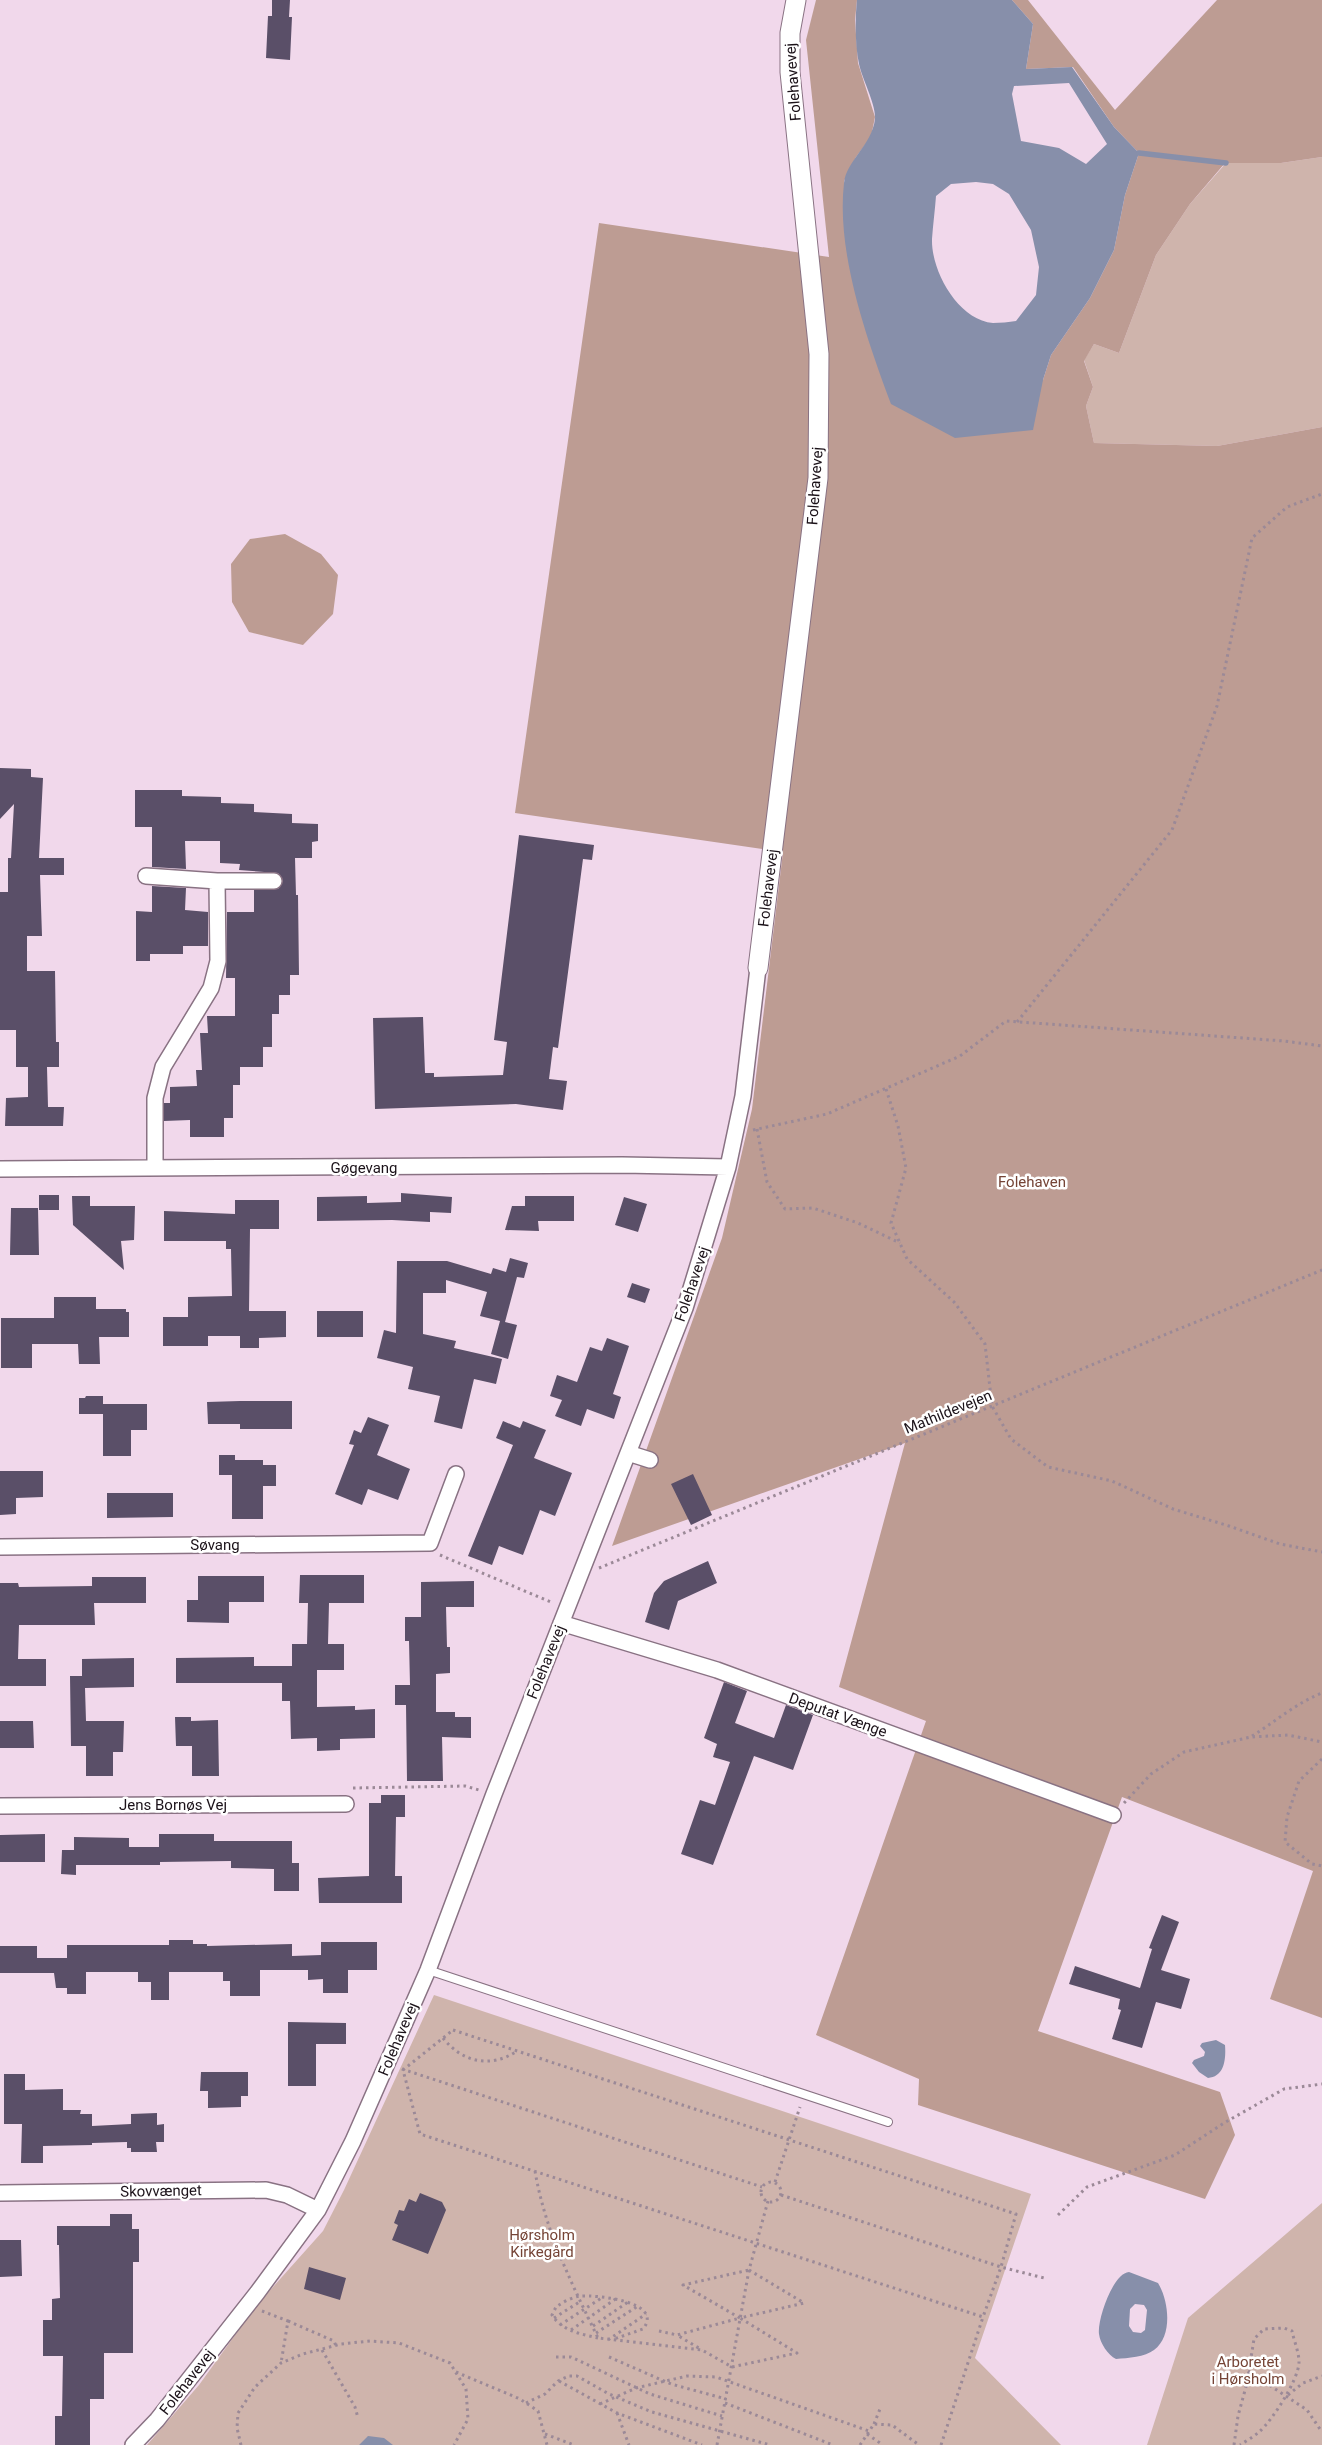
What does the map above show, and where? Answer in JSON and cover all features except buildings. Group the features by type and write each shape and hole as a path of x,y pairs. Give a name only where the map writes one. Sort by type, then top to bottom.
{"street":[{"name":"Folehavevej","path":"133,2445 157,2420 248,2305 318,2210 353,2141 428,1970 494,1794 685,1308 728,1167 742,1096 818,478 819,354 790,72 790,33 796,0"},
{"path":"146,876 217,881 274,881"},
{"path":"155,1168 155,1098 163,1067 211,988 218,961 217,881"},
{"name":"Gøgevang","path":"0,1170 622,1165 728,1167"},
{"path":"628,1453 650,1460"},
{"path":"430,1543 456,1474"},
{"name":"Søvang","path":"0,1547 430,1543"},
{"name":"Deputat Vænge","path":"564,1617 717,1670 1113,1815"},
{"name":"Jens Bornøs Vej","path":"0,1806 346,1804"},
{"name":"Skovvænget","path":"0,2192 266,2190 287,2195 318,2210"}],"lane":[{"path":"428,1970 888,2122"}],"path":[{"path":"1017,1022 1172,830 1217,706 1252,538 1287,507 1322,494"},
{"path":"735,1134 827,1114 960,1056 1006,1021 1284,1041 1322,1046"},
{"path":"886,1088 898,1126 906,1168 891,1223 908,1259 954,1302 985,1344 992,1406 1011,1440 1048,1467 1112,1481 1173,1509 1280,1544 1322,1552"},
{"path":"757,1129 767,1182 785,1209 813,1208 858,1223 900,1244"},
{"name":"Mathildevejen","path":"582,1571 604,1567 1322,1270"},
{"path":"430,1543 442,1557 548,1600 564,1617"},
{"path":"1251,1737 1276,1722 1305,1700 1322,1693"},
{"path":"1113,1815 1151,1774 1184,1752 1251,1737 1288,1735 1322,1742"},
{"path":"1322,1759 1299,1781 1288,1817 1285,1842 1312,1864 1322,1866"},
{"path":"346,1804 350,1788 465,1786 494,1794"},
{"path":"403,2070 453,2030 790,2138 1016,2214 1002,2267 983,2317 941,2445"},
{"path":"443,2038 456,2051 478,2062 502,2059 517,2051"},
{"path":"387,2065 762,2187"},
{"path":"403,2070 420,2134 983,2317"},
{"path":"1058,2215 1087,2187 1175,2155 1224,2123 1284,2089 1322,2084"},
{"path":"775,2182 804,2094"},
{"path":"535,2171 539,2194 556,2249 598,2338"},
{"path":"767,2182 775,2182 781,2188 781,2195 777,2200 768,2201 762,2197 762,2187 767,2182"},
{"path":"781,2195 1002,2267 1044,2278"},
{"path":"716,2445 749,2270 768,2201"},
{"path":"659,2332 677,2334 740,2318 804,2303 749,2270 684,2284 740,2318 797,2353 732,2367 677,2334"},
{"path":"609,2340 630,2335 643,2329 648,2322 646,2314 638,2306 604,2296 578,2296 556,2307 552,2315 560,2326 598,2338 609,2340 702,2350"},
{"path":"560,2326 604,2296"},
{"path":"571,2330 616,2298"},
{"path":"554,2318 581,2301"},
{"path":"593,2326 628,2302"},
{"path":"248,2305 334,2341 336,2346"},
{"path":"596,2334 638,2306"},
{"path":"609,2340 646,2314"},
{"path":"282,2363 288,2321"},
{"path":"1234,2445 1254,2339 1264,2329 1284,2328 1292,2331 1300,2361 1298,2374 1286,2397 1260,2431 1240,2445"},
{"path":"241,2445 238,2413 255,2387 282,2363 303,2354 336,2346 370,2341 399,2343 450,2363 466,2389 468,2419 454,2445"},
{"path":"322,2350 355,2407 358,2418"},
{"path":"556,2357 571,2357 636,2388 698,2410 722,2416"},
{"path":"609,2358 664,2382 725,2401 833,2445"},
{"path":"1248,2371 1307,2410 1322,2432"},
{"path":"455,2372 526,2403 538,2411 547,2445"},
{"path":"526,2403 545,2394 558,2381 569,2376 577,2376 614,2397 652,2412 770,2445"},
{"path":"600,2404 636,2388 687,2376 716,2377 868,2432 883,2445"},
{"path":"1286,2397 1303,2383 1322,2376"},
{"path":"558,2381 617,2413 702,2445"},
{"path":"860,2445 874,2424 880,2409"},
{"path":"617,2413 629,2445"},
{"path":"874,2424 892,2424 919,2445"},
{"path":"544,2434 574,2445"}],"green space":[{"name":"Folehaven","path":"816,0 857,0 855,20 858,63 875,117 871,137 856,157 844,181 844,219 1043,380 1051,355 1090,298 1114,250 1125,195 1139,153 1114,127 1073,67 1026,69 1033,24 1012,0 1028,0 1115,110 1217,0 1322,0 1322,157 1281,163 1225,163 1190,204 1156,255 1119,353 1094,344 1084,361 1093,387 1086,406 1094,443 1217,446 1322,427 1322,2018 1270,1999 1313,1871 1122,1797 1038,2031 1220,2092 1235,2135 1205,2199 918,2105 919,2079 816,2035 926,1721 839,1687 905,1443 612,1546 722,1238 752,1109 783,852 515,813 599,223 829,257 806,40"},
{"path":"1322,157 1322,427 1217,446 1094,443 1086,406 1093,387 1084,360 1094,344 1119,353 1156,255 1190,204 1226,163 1281,163"},
{"path":"285,534 321,554 338,575 333,614 303,645 249,632 232,602 231,564 250,539"},
{"name":"Hørsholm Kirkegård","path":"434,1995 1031,2194 975,2358 1061,2445 147,2445 199,2385 256,2306 323,2231 344,2190"},
{"name":"Arboretet i Hørsholm","path":"1322,2203 1322,2445 1147,2445 1188,2318"}],"water":[{"path":"857,0 1012,0 1033,24 1026,69 1072,67 1114,127 1139,153 1125,195 1114,250 1090,298 1051,355 1043,380 1033,430 955,438 891,404 863,324 849,267 845,238 843,210 846,175 849,167 869,137 875,119 875,113 858,57 856,32","holes":["1069,83 1107,144 1086,164 1059,148 1021,141 1012,94 1014,86","976,182 993,184 1009,194 1031,230 1039,267 1036,295 1016,321 993,323 980,320 969,313 958,304 949,292 936,265 932,239 936,196 951,184"]},
{"path":"1216,2040 1225,2045 1225,2061 1218,2074 1208,2078 1199,2072 1192,2063 1194,2060 1204,2056 1205,2052 1200,2046 1202,2043"},
{"path":"1129,2272 1158,2283 1167,2308 1167,2327 1160,2344 1154,2350 1136,2357 1116,2359 1107,2352 1103,2345 1099,2334 1099,2327 1107,2298 1117,2280 1123,2274","holes":["1135,2304 1144,2305 1147,2310 1145,2330 1141,2333 1133,2332 1129,2326 1130,2309"]},
{"path":"368,2436 384,2438 393,2445 359,2445"}],"waterway":[{"path":"1139,153 1226,163"}]}
